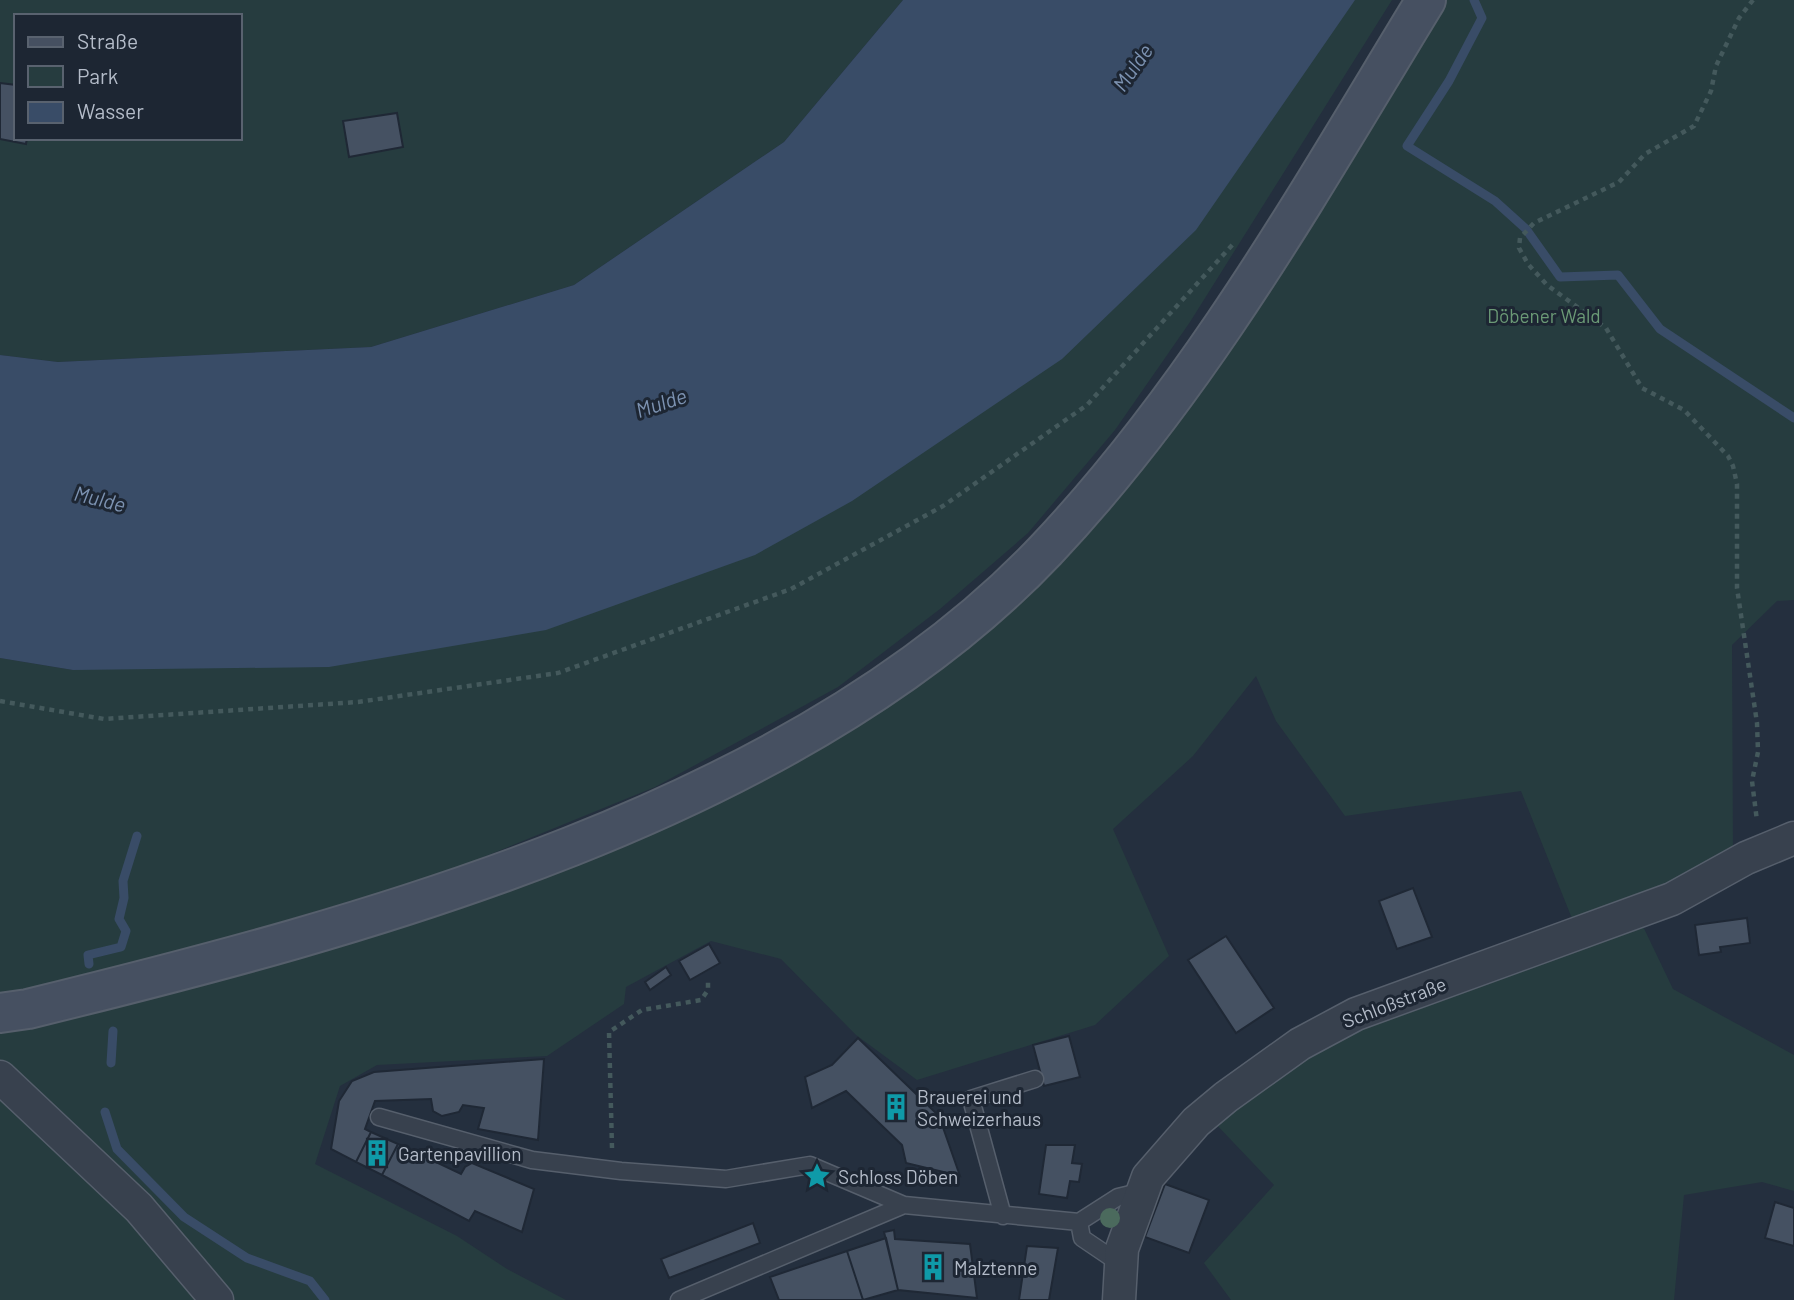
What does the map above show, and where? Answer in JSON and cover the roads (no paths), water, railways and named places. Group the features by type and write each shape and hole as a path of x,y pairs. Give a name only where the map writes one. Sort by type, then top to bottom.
{"main road":[{"path":"0,1013 28,1009 248,953 426,898 556,851 714,783 839,714 920,659 989,604 1043,553 1150,431 1209,348 1426,0"}],"street":[{"name":"Schloßstraße","path":"1119,1300 1122,1249 1148,1177 1196,1122 1300,1044 1367,1010 1572,938 1672,898 1765,849 1794,838"},
{"path":"0,1077 138,1208 217,1300"}],"lane":[{"path":"1003,1216 971,1099 1035,1079"},
{"path":"379,1117 532,1160 613,1170 726,1179 810,1165 904,1205 1003,1216 1079,1222 1118,1197 1143,1191"},
{"path":"678,1300 904,1205"},
{"path":"1079,1222 1082,1238 1122,1265"}],"water":[{"name":"Mulde","path":"903,0 1355,0 1196,230 1062,359 852,501 755,555 546,630 329,667 73,670 0,658 0,355 58,362 371,347 574,285 784,142"}],"waterway":[{"path":"1474,0 1482,18 1449,81 1407,146 1495,201 1526,229 1560,277 1618,275 1660,329 1794,418"},
{"path":"89,964 88,955 121,947 126,931 119,919 124,898 123,881 137,836"},
{"path":"111,1063 113,1031"},
{"path":"105,1112 117,1149 184,1217 247,1258 310,1281 325,1300"}],"place":[{"name":"Brauerei und Schweizerhaus","path":"896,1107"},
{"name":"Gartenpavillion","path":"377,1153"},
{"name":"Schloss Döben","path":"817,1176"},
{"name":"Malztenne","path":"933,1267"}],"park label":[{"name":"Döbener Wald","path":"1544,315"}]}
